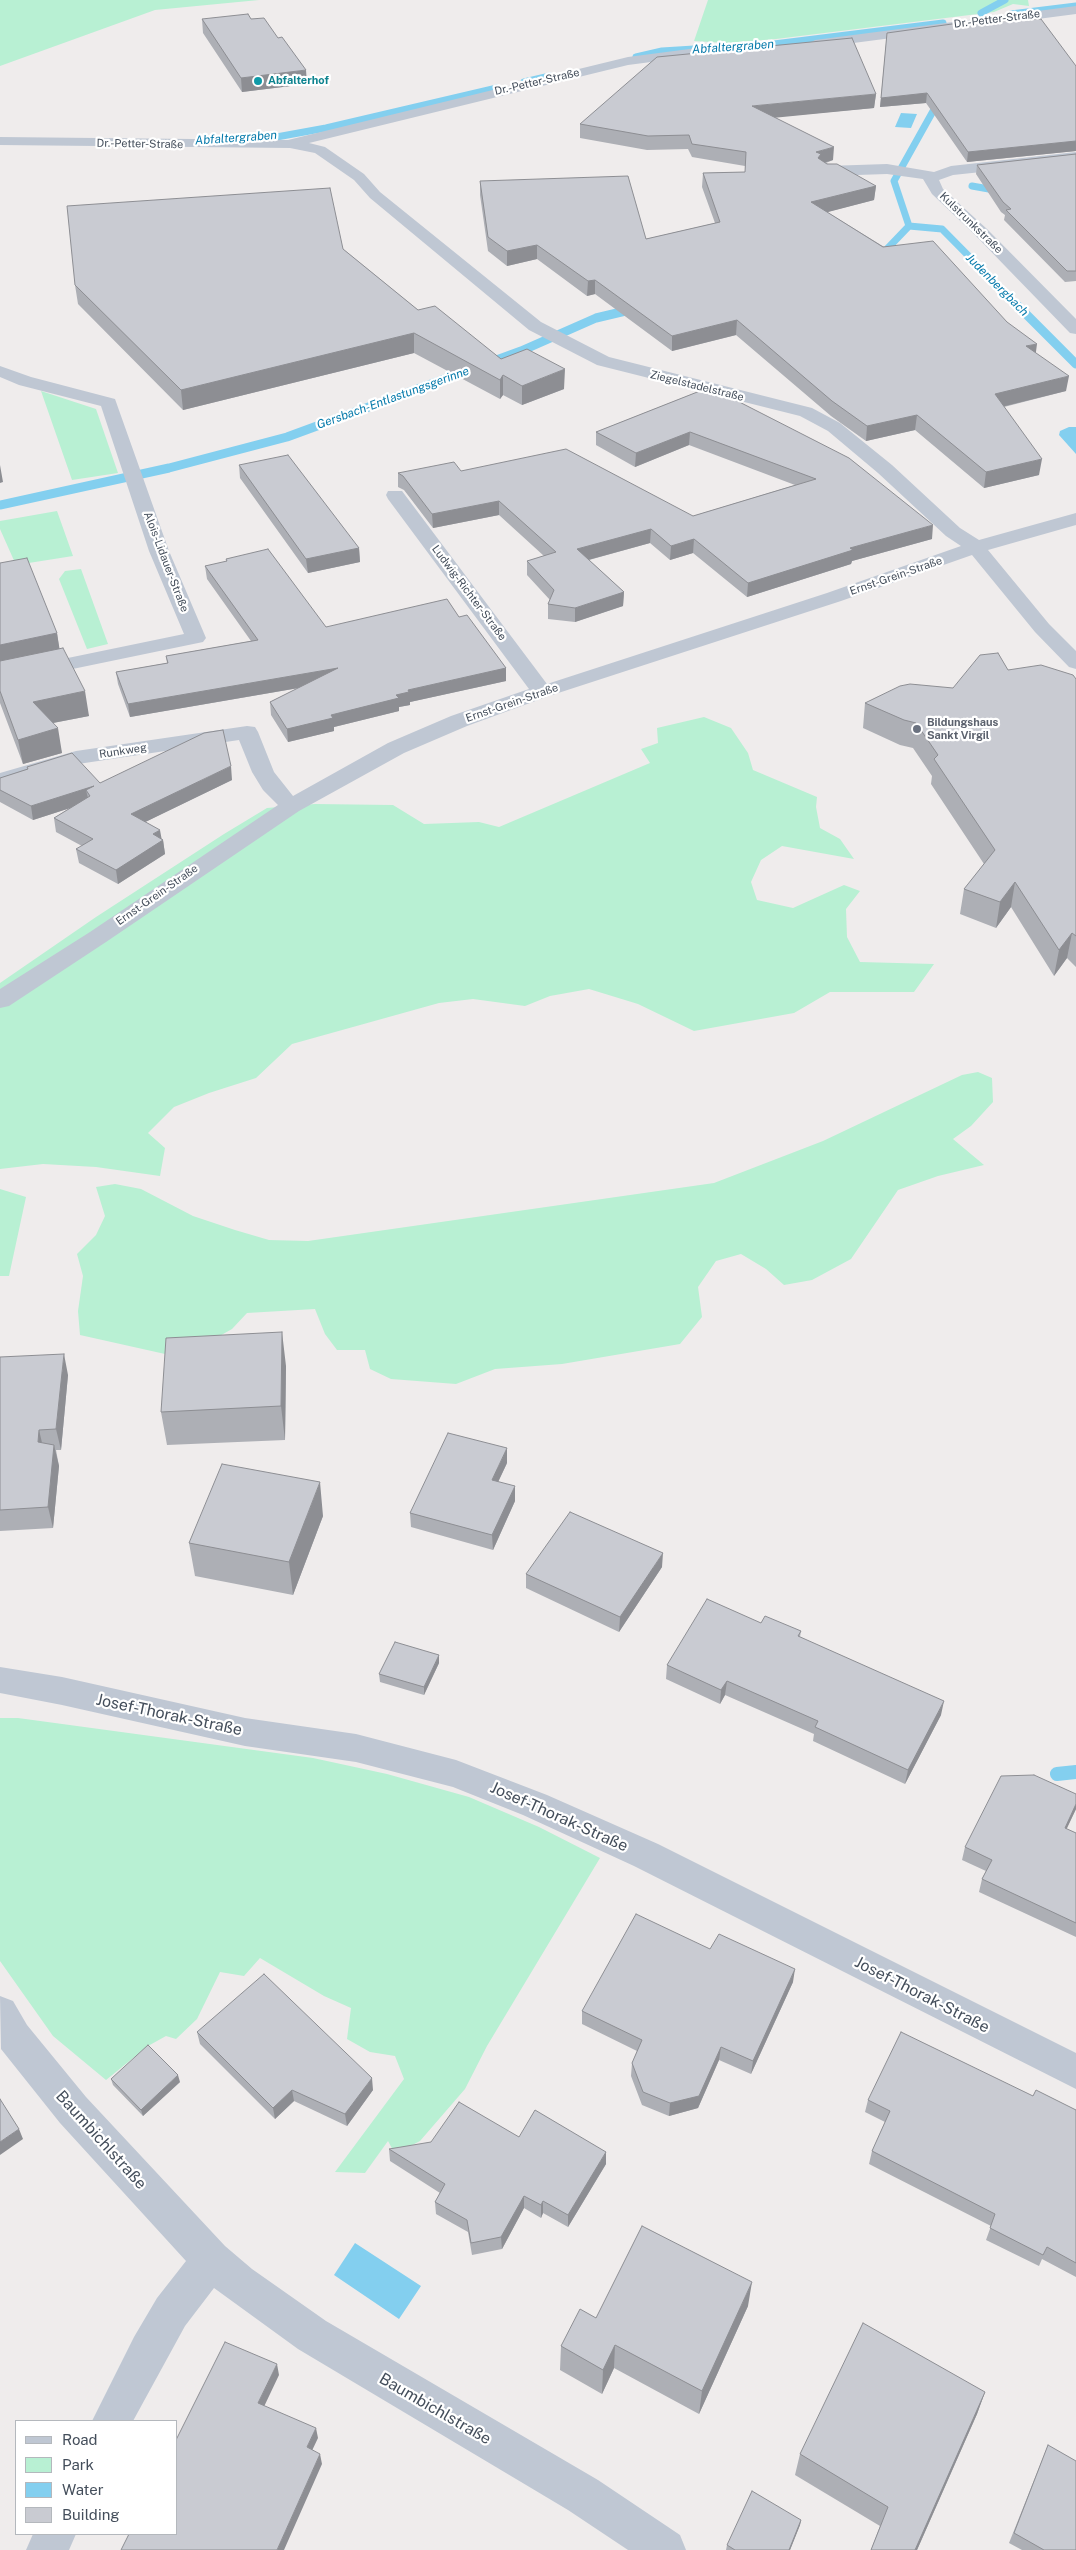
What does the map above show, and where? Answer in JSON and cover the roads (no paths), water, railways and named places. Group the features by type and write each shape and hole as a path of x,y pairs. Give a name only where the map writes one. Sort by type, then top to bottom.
{"street":[{"name":"Dr.-Petter-Straße","path":"805,45 1076,10"},
{"name":"Dr.-Petter-Straße","path":"0,141 288,144 628,61 697,52 758,50"},
{"name":"Ziegelstadelstraße","path":"288,144 320,150 359,177 383,201 523,316 566,342 603,361 820,418 834,427 885,469 953,532 976,547 1042,628 1076,663"},
{"name":"Kulstrunkstraße","path":"1076,157 951,171 934,176 931,182 937,191 981,232 1076,329"},
{"path":"827,171 893,170 918,172 934,176"},
{"name":"Alois-Lidauer-Straße","path":"0,371 25,381 109,404 159,551 196,638 0,678"},
{"name":"Ludwig-Richter-Straße","path":"395,495 542,692"},
{"name":"Ernst-Grein-Straße","path":"0,1000 98,937 291,806 396,748 459,721 542,692 834,597 976,547 1076,519"},
{"name":"Runkweg","path":"0,780 76,758 247,732 267,778 280,797 291,806"},
{"name":"Josef-Thorak-Straße","path":"0,1680 62,1691 245,1732 356,1748 456,1774 535,1805 646,1855 1076,2072"},
{"name":"Baumbichlstraße","path":"0,2013 25,2051 73,2110 211,2260 238,2284 312,2336 584,2495 665,2550"},
{"path":"113,2420 148,2351 171,2312 211,2260"},
{"path":"47,2550 54,2535"}],"water":[{"path":"901,113 917,114 911,128 895,127"},
{"path":"1069,427 1076,427 1076,454 1059,435 1060,431"},
{"path":"355,2243 421,2286 399,2319 334,2275"}],"waterway":[{"name":"Gersbach-Entlastungsgerinne","path":"981,13 1005,0"},
{"name":"Abfaltergraben","path":"1011,14 1076,6"},
{"name":"Abfaltergraben","path":"636,57 662,51 774,44 943,23"},
{"name":"Abfaltergraben","path":"524,82 550,76"},
{"name":"Abfaltergraben","path":"217,140 271,138 326,128 497,88"},
{"name":"Gersbach-Entlastungsgerinne","path":"909,226 894,181 937,104"},
{"name":"Gersbach-Entlastungsgerinne","path":"972,186 1000,191"},
{"name":"Gersbach-Entlastungsgerinne","path":"875,253 886,250 909,226"},
{"name":"Judenbergbach","path":"909,226 942,229 1019,307"},
{"name":"Judenbergbach","path":"1019,307 1076,364"},
{"name":"Gersbach-Entlastungsgerinne","path":"0,505 169,468 287,437 521,351 596,318 634,309"},
{"path":"1057,1774 1076,1772"}],"place":[{"name":"Abfalterhof","path":"258,81"},
{"name":"Bildungshaus Sankt Virgil","path":"917,729"}]}
